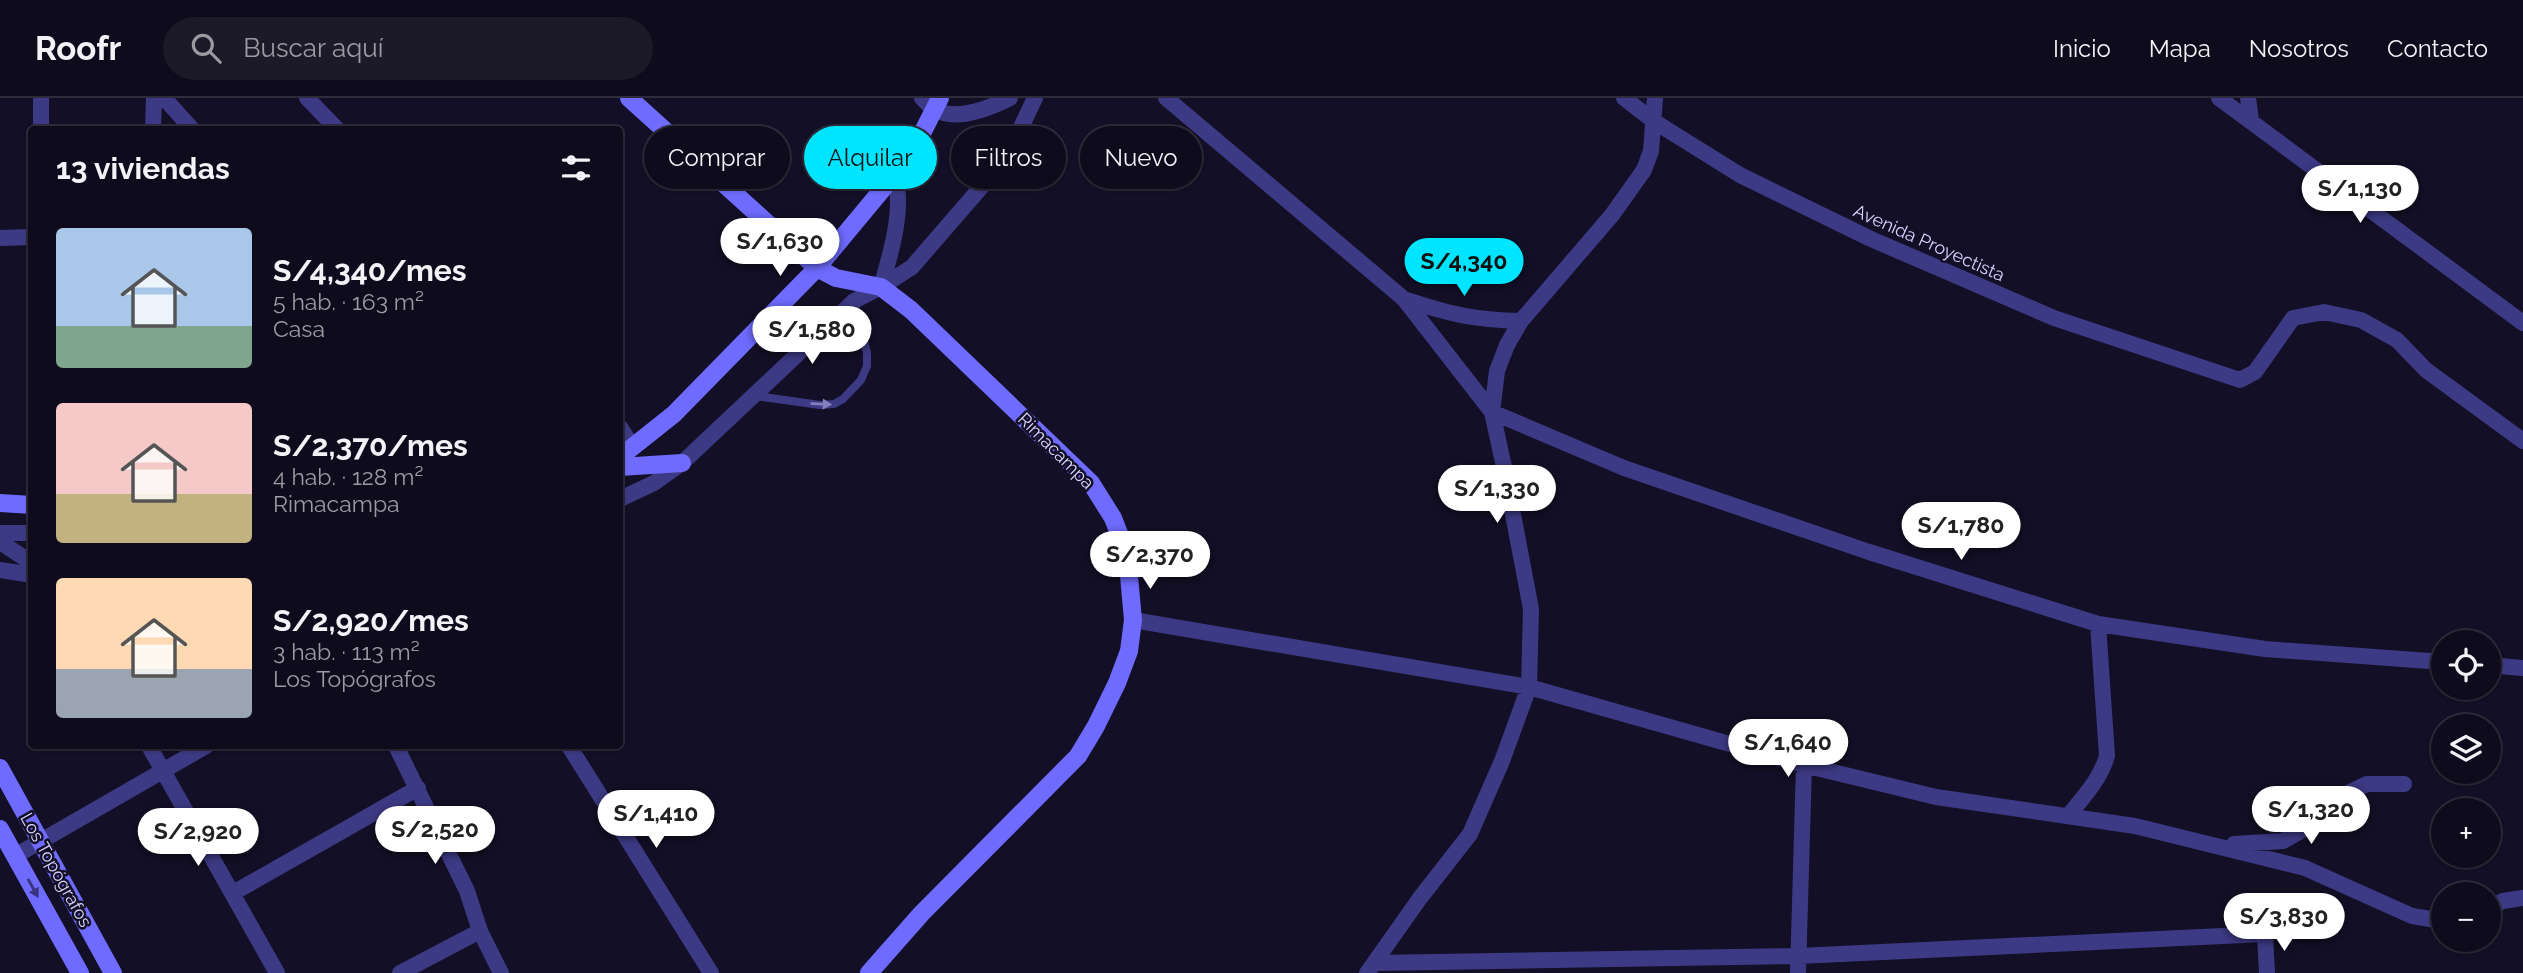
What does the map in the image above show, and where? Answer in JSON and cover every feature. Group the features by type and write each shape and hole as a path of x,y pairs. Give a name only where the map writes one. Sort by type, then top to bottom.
{"street":[{"path":"41,98 41,126"},
{"path":"153,126 154,98"},
{"path":"164,98 188,126"},
{"path":"307,98 334,126"},
{"path":"629,98 817,268"},
{"path":"923,126 933,102 954,115 996,105 1010,98"},
{"path":"623,498 654,483 682,463 854,301 912,267 983,185 1013,144 1035,98"},
{"path":"1166,98 1404,299 1492,412 1637,473 1869,552 2098,624 2265,649 2431,661"},
{"name":"Avenida Proyectista","path":"1624,98 1655,122 1740,175 1871,239 2054,318 2240,380 2255,372 2293,318 2324,312 2361,320 2397,340 2426,370 2523,441"},
{"path":"1371,968 1420,898 1470,834 1502,761 1529,687 1531,609 1492,412 1497,371 1507,345 1521,321 1612,215 1644,170 1651,151 1655,98"},
{"path":"2219,98 2523,323"},
{"path":"2248,98 2250,121"},
{"path":"626,452 674,414 817,268 883,189"},
{"path":"881,287 887,267 899,189"},
{"path":"0,238 28,237"},
{"name":"Rimacampa","path":"817,268 836,278 881,287 911,310 1091,483 1113,518 1127,554 1133,620 1129,651 1096,726 1078,756 922,913 869,973"},
{"path":"1404,299 1446,313 1479,320 1521,321"},
{"path":"623,467 682,463"},
{"path":"0,503 28,505"},
{"path":"0,533 28,533"},
{"path":"0,542 28,560"},
{"path":"0,570 28,574"},
{"path":"1133,620 1529,687 1804,765 1936,797 2135,826 2305,868 2412,916 2431,919"},
{"path":"2070,815 2096,783 2107,756 2098,624"},
{"path":"2501,666 2523,668"},
{"path":"151,749 277,973"},
{"path":"15,856 200,749"},
{"path":"398,749 467,891 480,931 501,973"},
{"path":"571,749 711,973"},
{"path":"1798,973 1804,765"},
{"name":"Los Topógrafos","path":"0,768 113,973"},
{"path":"2207,844 2283,841 2313,824 2346,794 2367,783 2404,784"},
{"path":"233,893 418,788"},
{"name":"Los Topógrafos","path":"0,829 80,973"},
{"path":"2501,902 2523,898"},
{"path":"401,973 480,931"},
{"path":"1371,968 1798,956 2265,934 2267,973"}],"lane":[{"path":"753,396 820,405 834,404 843,399 861,380 867,366 867,353 854,301"}]}
